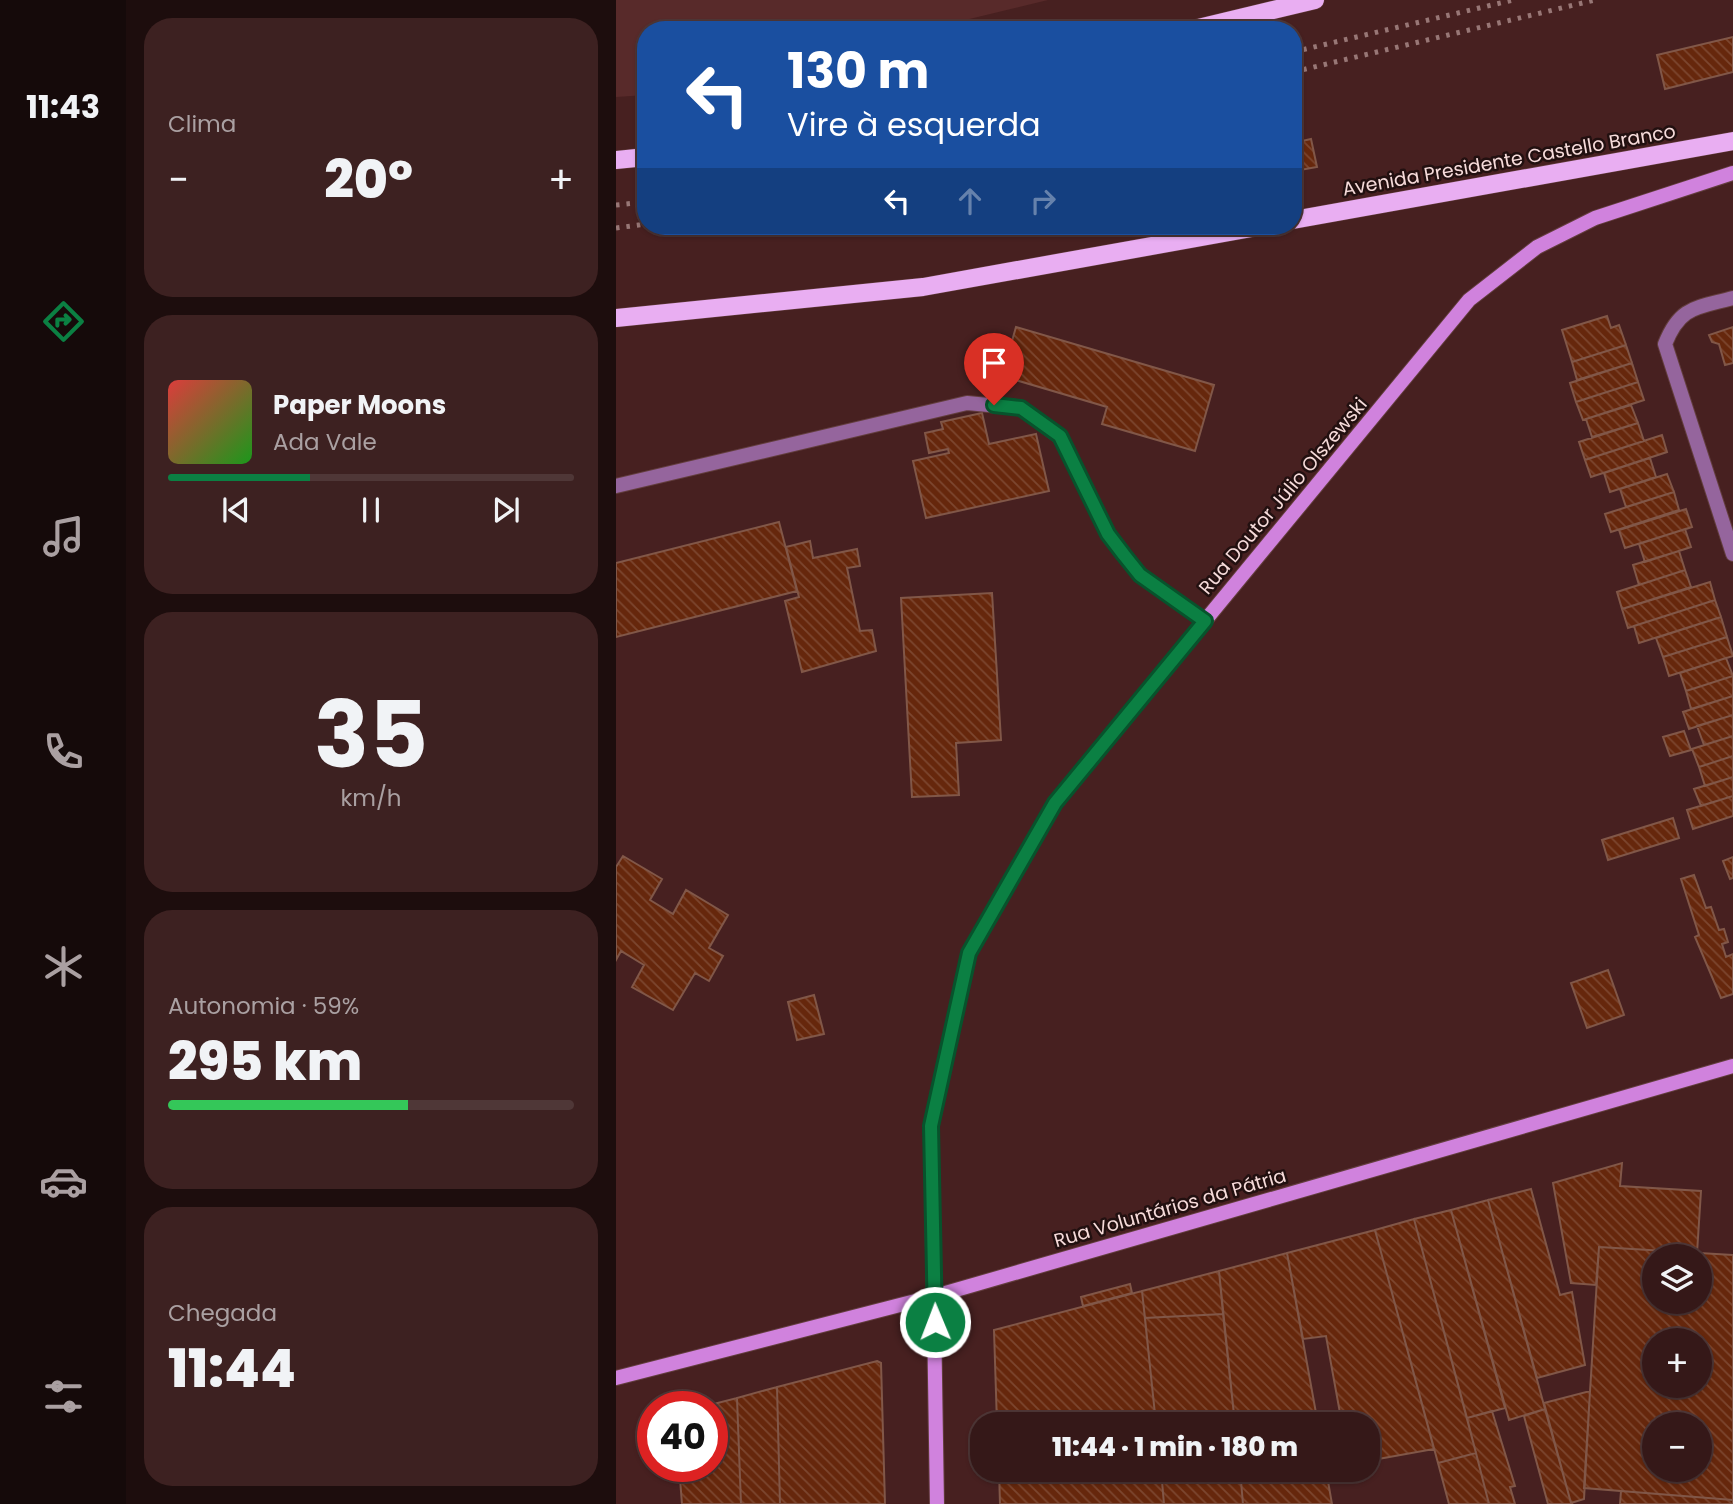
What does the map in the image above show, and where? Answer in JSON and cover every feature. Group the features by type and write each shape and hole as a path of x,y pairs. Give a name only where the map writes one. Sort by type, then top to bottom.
{"main road":[{"path":"1228,21 1315,0"},
{"name":"Avenida Presidente Castello Branco","path":"1302,218 1733,141"},
{"path":"616,160 637,158"},
{"path":"616,318 923,288 1214,235"}],"street":[{"name":"Rua Doutor Júlio Olszewski","path":"937,1504 931,1126 969,953 1055,803 1469,300 1537,247 1595,218 1733,173"},
{"path":"1733,298 1693,308 1674,323 1665,345 1733,554"},
{"path":"616,486 967,403 1021,408 1060,436 1108,534 1140,575 1205,621"},
{"name":"Rua Voluntários da Pátria","path":"616,1378 935,1296 1733,1066"}],"shaded area":[{"path":"616,0 1048,0 961,21 637,21 637,96 616,97"}],"building":[{"path":"1733,37 1733,72 1665,89 1657,55"},
{"path":"1311,139 1317,167 1302,170 1302,141"},
{"path":"1607,316 1611,328 1619,325 1626,345 1572,362 1562,330"},
{"path":"1016,327 1214,385 1195,451 1102,424 1107,407 1002,376"},
{"path":"1733,327 1733,363 1725,365 1719,344 1712,342 1709,335"},
{"path":"1626,345 1632,363 1577,380 1572,362"},
{"path":"1632,363 1638,382 1576,402 1570,383"},
{"path":"1638,382 1644,400 1583,420 1576,402"},
{"path":"1631,405 1638,423 1592,437 1586,419"},
{"path":"982,413 989,444 1036,434 1049,491 926,518 913,461 949,453 948,449 929,453 925,433 943,429 941,422"},
{"path":"1638,423 1644,441 1585,460 1579,442"},
{"path":"1662,435 1667,452 1591,477 1585,460"},
{"path":"1650,458 1656,477 1610,492 1604,473"},
{"path":"1667,474 1674,492 1626,507 1620,489"},
{"path":"1674,492 1679,510 1611,532 1605,514"},
{"path":"1686,509 1692,527 1625,548 1619,530"},
{"path":"779,522 797,591 616,637 616,563"},
{"path":"1685,529 1691,547 1645,562 1639,544"},
{"path":"810,541 813,558 857,549 860,566 847,568 860,631 872,630 876,651 802,672 785,601 799,597 786,547"},
{"path":"1679,551 1685,570 1639,585 1633,565"},
{"path":"1685,570 1691,587 1622,609 1617,592"},
{"path":"1710,582 1715,600 1628,628 1622,609"},
{"path":"992,593 1001,740 956,743 959,795 912,797 901,598"},
{"path":"1715,600 1721,617 1639,643 1634,626"},
{"path":"1721,617 1727,637 1663,657 1656,638"},
{"path":"1727,637 1733,656 1669,676 1663,657"},
{"path":"1726,658 1733,676 1686,691 1680,673"},
{"path":"1733,676 1733,696 1691,709 1686,691"},
{"path":"1733,696 1733,715 1689,729 1683,712"},
{"path":"1733,715 1733,736 1704,745 1697,726"},
{"path":"1684,731 1691,750 1670,756 1663,737"},
{"path":"1733,736 1733,756 1699,767 1692,749"},
{"path":"1733,756 1733,777 1705,786 1699,767"},
{"path":"1733,777 1733,796 1701,806 1694,789"},
{"path":"1733,796 1733,816 1693,829 1687,810"},
{"path":"1673,818 1679,838 1608,860 1602,840"},
{"path":"623,856 662,879 650,900 673,914 686,890 728,915 709,948 723,956 709,981 695,973 673,1010 632,987 644,965 621,951 616,960 616,867"},
{"path":"1733,857 1733,878 1730,879 1723,861"},
{"path":"1694,875 1706,908 1711,907 1719,930 1724,929 1728,942 1722,944 1726,957 1733,954 1733,994 1721,998 1695,937 1699,935 1681,879"},
{"path":"1608,970 1624,1015 1587,1028 1571,983"},
{"path":"814,995 824,1034 797,1040 788,1002"},
{"path":"1622,1163 1620,1186 1701,1191 1698,1244 1642,1244 1642,1250 1599,1247 1596,1285 1571,1283 1553,1183"},
{"path":"1531,1189 1560,1295 1572,1292 1585,1365 1537,1378 1488,1200"},
{"path":"1488,1200 1545,1409 1509,1420 1451,1210"},
{"path":"1451,1210 1505,1408 1467,1418 1414,1219"},
{"path":"1414,1219 1476,1453 1438,1463 1375,1230"},
{"path":"1375,1230 1434,1449 1380,1459 1380,1412 1340,1412 1326,1336 1303,1339 1287,1253"},
{"path":"1599,1247 1642,1250 1642,1314 1712,1314 1712,1254 1733,1255 1733,1500 1584,1488"},
{"path":"1287,1253 1316,1412 1234,1412 1219,1271"},
{"path":"1219,1271 1223,1314 1145,1318 1142,1291"},
{"path":"1130,1284 1132,1293 1083,1306 1081,1297"},
{"path":"1142,1291 1155,1412 997,1412 994,1330"},
{"path":"1223,1314 1234,1412 1155,1412 1145,1318"},
{"path":"877,1361 881,1363 885,1504 780,1504 777,1387"},
{"path":"777,1387 780,1504 741,1504 737,1398"},
{"path":"1590,1391 1584,1499 1571,1503 1544,1403"},
{"path":"737,1398 741,1504 682,1504 680,1482 728,1482 728,1400"},
{"path":"1545,1409 1572,1504 1548,1504 1524,1416"},
{"path":"1492,1411 1515,1486 1510,1487 1515,1504 1489,1504 1467,1418"},
{"path":"1476,1453 1489,1504 1449,1504 1438,1463"},
{"path":"999,1482 1162,1482 1164,1504 1000,1504"},
{"path":"1162,1482 1241,1482 1243,1504 1164,1504"},
{"path":"1241,1482 1328,1482 1332,1504 1243,1504"},
{"path":"1621,1491 1733,1500 1733,1504 1620,1504"}],"railway":[{"path":"1302,50 1513,0"},
{"path":"1302,70 1595,0"},
{"path":"616,205 637,203"},
{"path":"616,228 637,225"}],"route":[{"path":"935,1322 931,1126 969,953 1055,803 1205,621 1140,575 1124,555 1108,534 1060,436 1021,408 994,405"}]}
